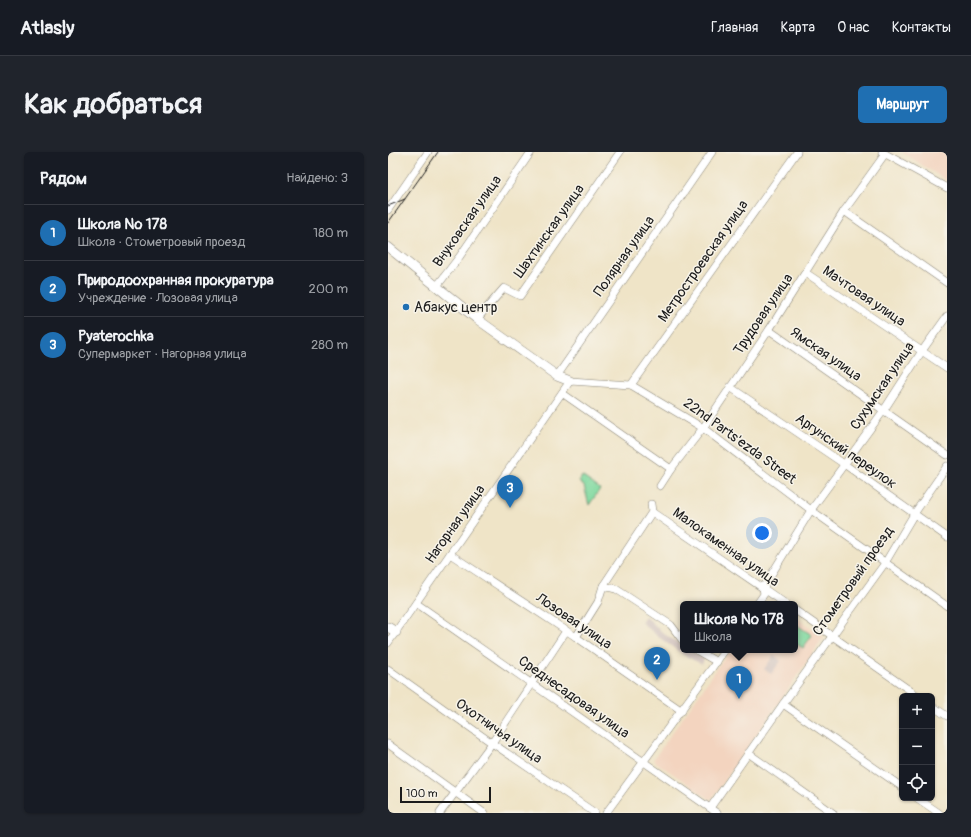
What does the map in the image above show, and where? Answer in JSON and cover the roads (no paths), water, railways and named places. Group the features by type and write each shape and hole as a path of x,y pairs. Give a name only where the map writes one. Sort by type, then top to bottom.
{"street":[{"path":"388,210 428,152"},
{"name":"Внуковская улица","path":"437,286 460,256 531,152"},
{"name":"Шахтинская улица","path":"477,319 504,288 520,296 620,152"},
{"name":"Полярная улица","path":"557,376 712,152"},
{"name":"Метростроевская улица","path":"631,385 797,152"},
{"path":"883,153 947,188"},
{"name":"Трудовая улица","path":"660,486 671,469 703,428 769,330 844,211 883,153"},
{"path":"844,211 947,283"},
{"name":"22nd Parts'ezda Street","path":"388,247 477,319 557,376 570,381 631,385 703,428 811,510 947,606"},
{"name":"Мачтовая улица","path":"806,273 947,368"},
{"name":"Сухумская улица","path":"759,601 764,594 763,588 811,510 884,410 922,351 947,316"},
{"name":"Ямская улица","path":"769,330 947,455"},
{"name":"Нагорная улица","path":"388,643 570,381"},
{"name":"Аргунский переулок","path":"730,387 844,464 947,537"},
{"path":"562,393 671,469"},
{"name":"Стометровый проезд","path":"710,808 831,636 885,563 914,514 947,466"},
{"path":"576,637 598,602 603,586 652,512 651,504"},
{"name":"Малокаменная улица","path":"652,512 782,601"},
{"name":"Лозовая улица","path":"450,554 576,637 682,711"},
{"path":"603,586 616,589 671,625 680,637"},
{"name":"Среднесадовая улица","path":"416,603 717,813"},
{"path":"798,612 914,693"},
{"path":"388,626 396,632"},
{"path":"440,813 492,743 566,631"},
{"path":"701,653 717,662"},
{"path":"606,813 723,653"},
{"name":"Охотничья улица","path":"388,669 492,743 596,813"},
{"path":"783,704 899,785"},
{"path":"935,708 947,716"},
{"path":"388,744 484,813"},
{"path":"748,753 833,813"},
{"path":"921,801 939,813"}],"tram line":[{"path":"388,223 438,152"},
{"path":"388,206 405,199"}],"place":[{"name":"Абакус центр","path":"406,307"},
{"name":"Pyaterochka","path":"510,508"},
{"name":"Природоохранная прокуратура","path":"657,680"},
{"name":"Школа № 178","path":"739,699"}]}
